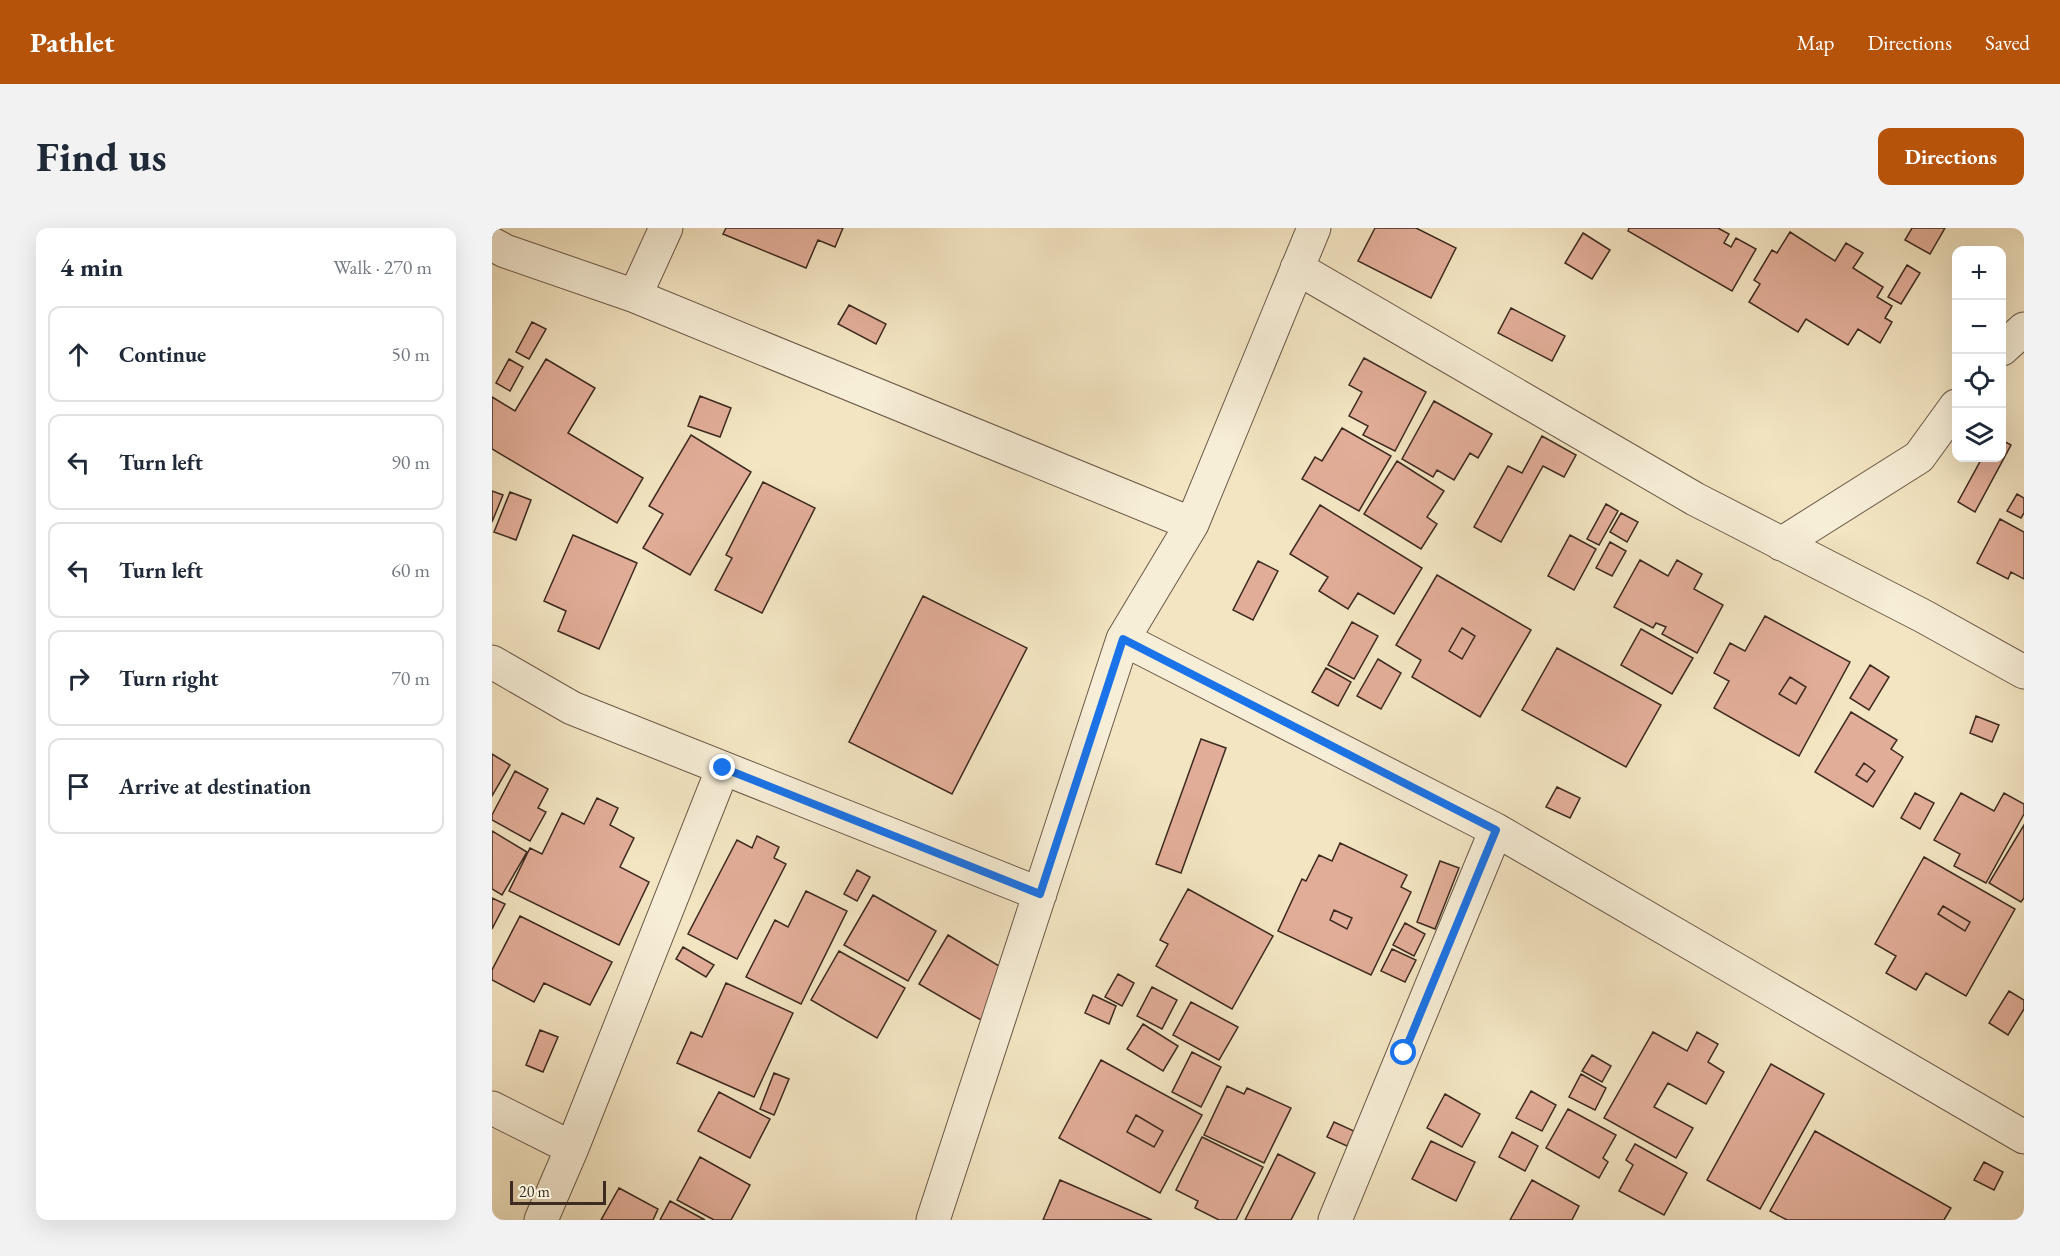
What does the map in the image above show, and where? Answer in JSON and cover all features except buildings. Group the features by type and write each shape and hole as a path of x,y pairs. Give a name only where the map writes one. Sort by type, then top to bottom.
{"street":[{"path":"635,296 666,228"},
{"path":"933,1220 1123,639 1192,524 1314,228"},
{"path":"492,244 635,296 1192,524"},
{"path":"1297,268 1695,499 1923,616 2024,672"},
{"path":"2006,345 2024,329"},
{"path":"1781,544 1919,457 1955,408"},
{"path":"1123,639 1496,830 2024,1137"},
{"path":"492,662 572,708 1040,894"},
{"path":"541,1220 572,1148 723,768"},
{"path":"1335,1220 1496,830"},
{"path":"492,1108 572,1148"}],"route":[{"path":"723,768 1040,894 1123,639 1496,830 1404,1053"}]}
